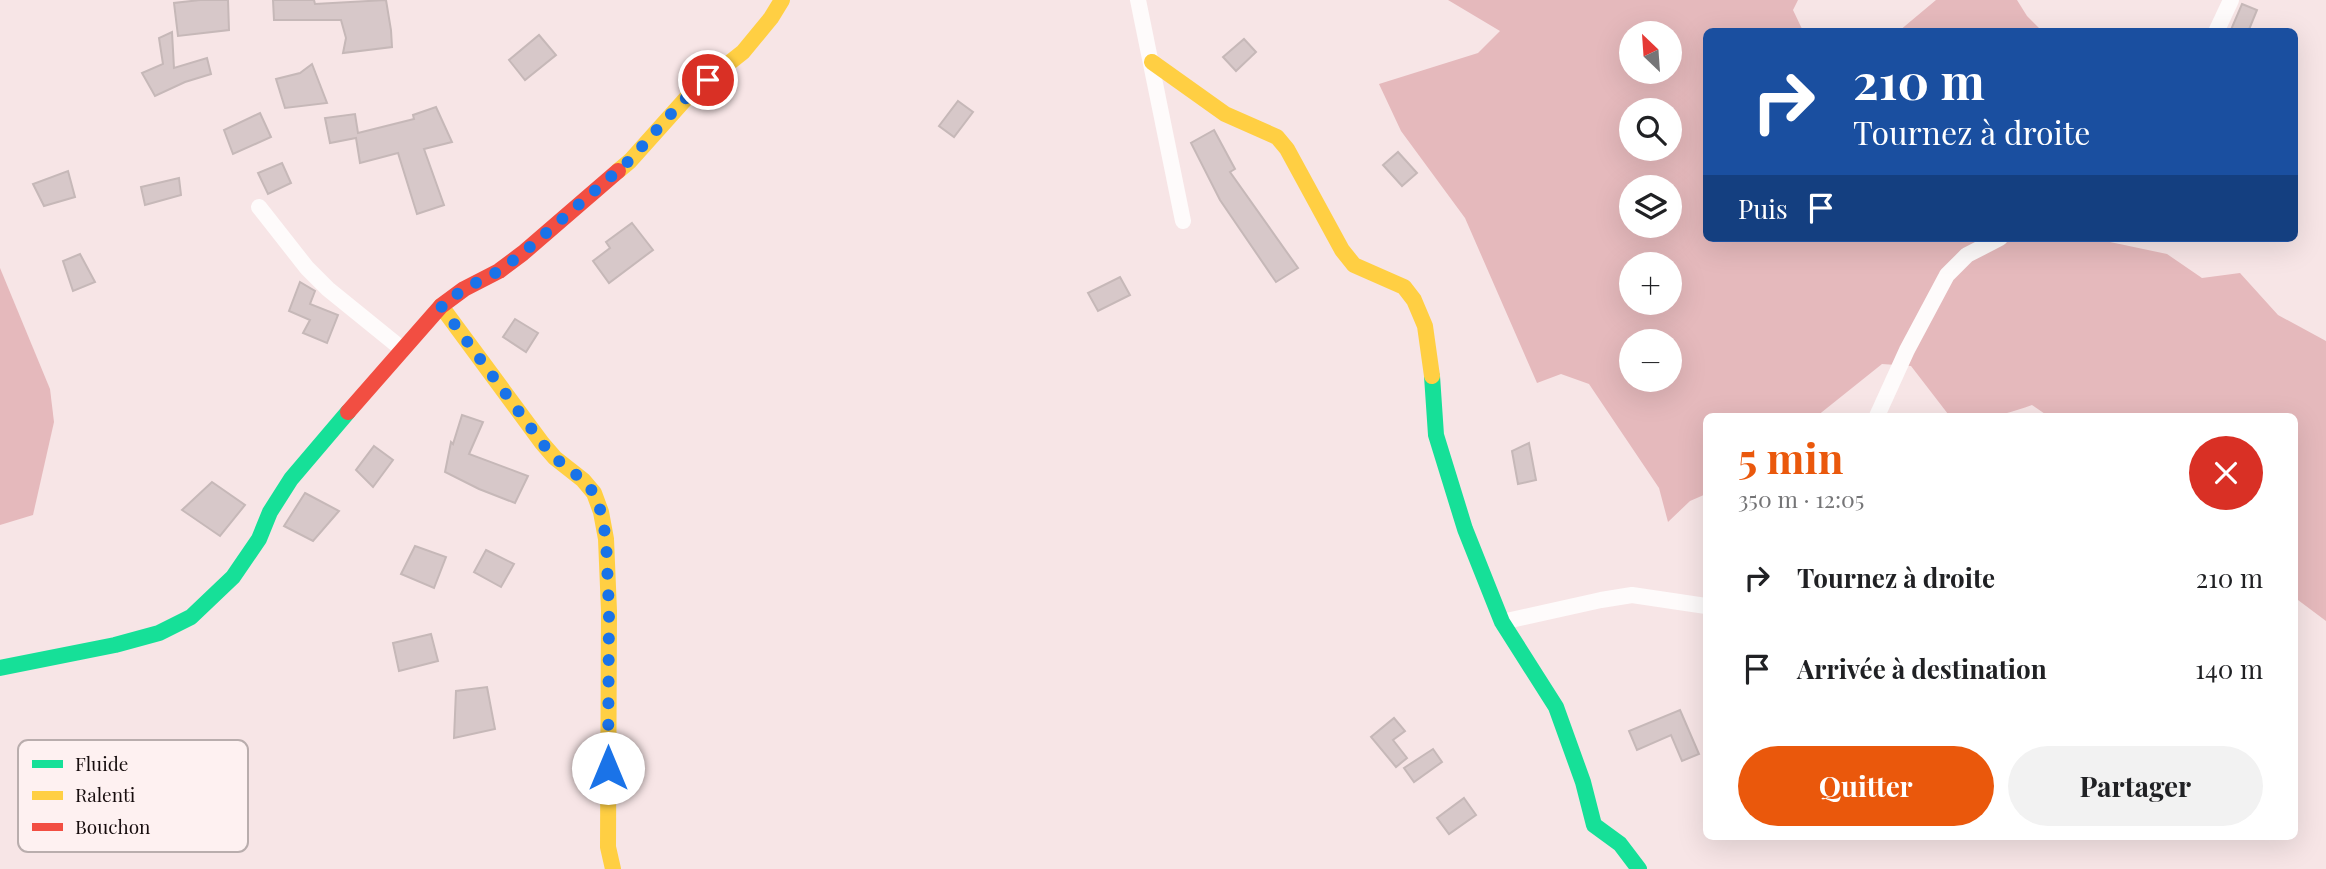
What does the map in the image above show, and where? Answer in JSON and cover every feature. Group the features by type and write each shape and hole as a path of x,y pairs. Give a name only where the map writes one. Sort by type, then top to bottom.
{"street":[{"path":"0,668 116,645 159,633 191,617 211,600 233,577 259,539 270,512 291,479 441,306 523,253 630,160 690,94 743,52 782,0"},
{"path":"1138,0 1184,221"},
{"path":"2218,28 2231,0"},
{"path":"1152,62 1225,114 1277,137 1287,149 1342,250 1354,265 1404,287 1414,300 1425,326 1432,363 1436,435 1465,528 1502,622 1556,707 1583,782 1594,825 1608,832 1640,869"},
{"path":"259,207 307,268 328,289 402,349"},
{"path":"1878,413 1947,275 1967,255 1992,242"},
{"path":"441,306 542,443 594,493 601,512 606,539 608,599 608,847 612,869"},
{"path":"1502,622 1632,595 1703,607"}],"shaded area":[{"path":"1448,0 1798,0 1793,10 1802,28 1703,28 1703,242 2110,242 2167,254 2202,278 2240,273 2278,315 2326,341 2326,621 2298,600 2298,413 2044,413 2032,405 2008,413 1947,413 1911,366 1882,364 1821,413 1703,413 1703,495 1690,501 1668,522 1659,488 1589,384 1561,374 1537,383 1465,218 1401,131 1379,84 1478,53 1500,31"},
{"path":"1936,0 2017,0 2039,28 1903,28"},
{"path":"0,268 50,389 54,422 33,515 0,525"}],"building":[{"path":"228,0 229,30 178,36 174,3"},
{"path":"273,0 314,0 315,4 386,0 392,47 343,53 346,38 341,20 274,20"},
{"path":"2242,4 2257,10 2250,28 2232,28"},
{"path":"172,32 174,68 207,58 211,74 155,96 142,73 163,64 159,38"},
{"path":"539,35 556,55 525,80 509,60"},
{"path":"1244,39 1256,52 1236,71 1223,57"},
{"path":"312,64 327,103 285,108 276,79 300,73"},
{"path":"958,101 973,112 954,137 939,126"},
{"path":"436,107 452,142 424,149 444,205 417,214 398,153 360,163 356,138 330,143 325,118 355,114 358,133 414,119 413,115"},
{"path":"260,113 271,137 233,154 224,130"},
{"path":"1214,130 1235,169 1230,172 1298,268 1276,282 1220,200 1191,143"},
{"path":"1398,152 1417,173 1402,186 1383,165"},
{"path":"282,163 291,183 268,194 258,173"},
{"path":"68,171 75,197 44,206 33,184"},
{"path":"179,178 181,195 145,205 141,187"},
{"path":"632,223 653,250 609,283 593,261 610,248 606,242"},
{"path":"80,254 95,282 73,291 63,261"},
{"path":"1120,277 1130,295 1098,311 1088,293"},
{"path":"300,282 315,291 310,304 338,315 327,343 303,333 310,320 289,311"},
{"path":"515,319 538,333 526,352 503,337"},
{"path":"462,415 483,422 469,454 528,476 515,503 445,472 451,442 453,444"},
{"path":"1529,443 1536,480 1518,484 1512,451"},
{"path":"374,446 393,460 373,487 356,470"},
{"path":"212,482 245,505 220,536 182,510"},
{"path":"305,493 339,511 313,541 284,526"},
{"path":"415,546 446,557 434,588 401,574"},
{"path":"486,550 514,564 501,587 474,572"},
{"path":"431,634 438,661 399,671 393,643"},
{"path":"487,687 495,729 454,738 456,691"},
{"path":"1680,710 1699,754 1682,761 1671,735 1637,750 1629,731"},
{"path":"1394,718 1405,731 1393,740 1407,758 1396,767 1371,737"},
{"path":"1433,749 1442,762 1414,782 1404,768"},
{"path":"1464,798 1476,815 1449,834 1437,818"}],"traffic: fast":[{"path":"1432,376 1436,435 1465,529 1502,622 1556,707 1583,782 1594,825 1620,844 1639,869"},
{"path":"0,668 115,645 159,633 191,617 233,577 259,539 270,512 291,479 348,412"}],"traffic: slow":[{"path":"618,171 690,94 743,52 782,0"},
{"path":"1152,62 1225,114 1277,137 1287,149 1342,250 1354,265 1404,287 1414,300 1425,326 1432,376"},
{"path":"441,306 542,443 594,493 601,512 606,539 609,611 608,847 613,869"}],"traffic: jam":[{"path":"348,412 441,306 523,253 618,171"}],"route":[{"path":"608,768 609,611 606,539 601,512 594,493 542,443 441,306 523,253 630,160 690,94 708,80"}]}
